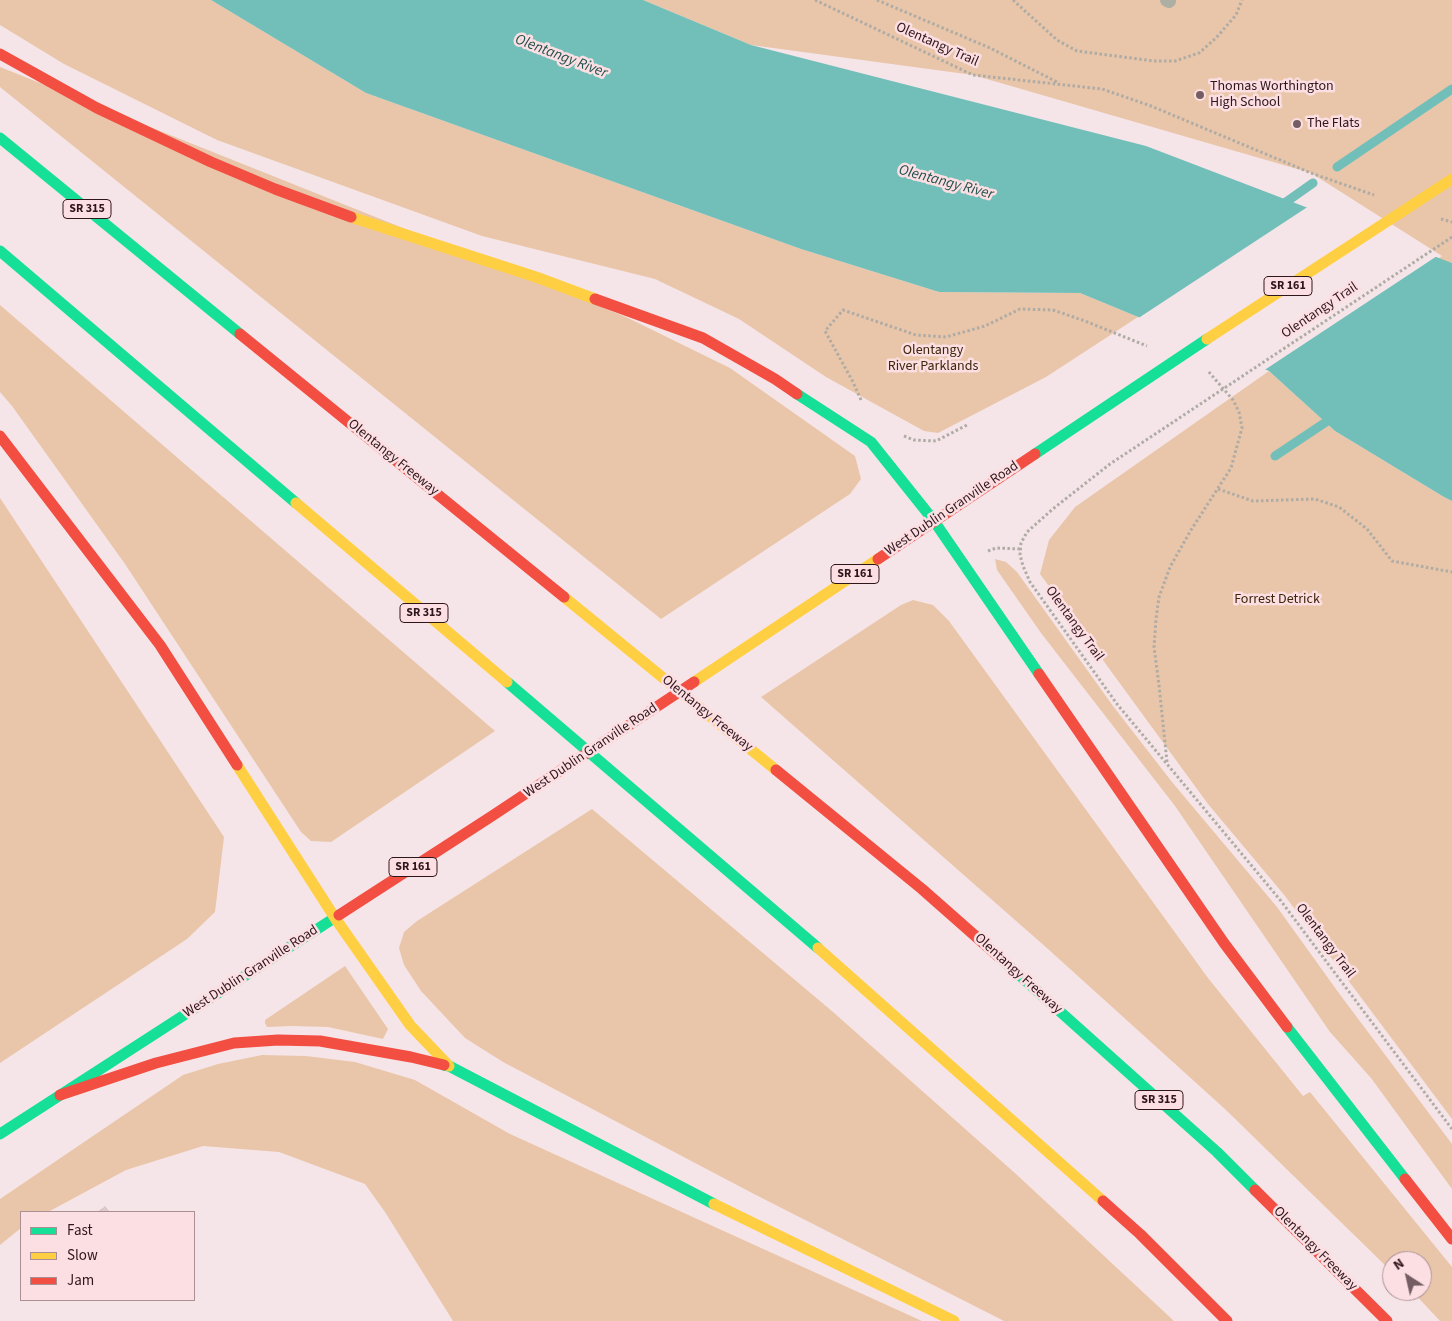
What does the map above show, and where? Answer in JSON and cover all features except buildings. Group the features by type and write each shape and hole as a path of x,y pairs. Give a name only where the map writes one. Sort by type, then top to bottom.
{"main road":[{"path":"0,54 97,108 211,162 275,189 358,220 536,277 703,338 775,379 871,442 934,521 1224,943 1452,1239"},
{"name":"Olentangy Freeway","path":"0,138 922,889 1217,1152 1387,1321"},
{"name":"West Dublin Granville Road","path":"0,1134 492,816 1123,394 1452,179"},
{"name":"SR 315","path":"0,251 848,974 1140,1234 1227,1321"},
{"path":"0,436 160,645 335,918 410,1025 448,1066"},
{"path":"60,1095 164,1061 234,1043 269,1040 320,1041 410,1057 448,1066 730,1212 954,1321"}],"path":[{"name":"Olentangy Trail","path":"815,0 973,76 1102,89 1151,106 1311,172 1375,195"},
{"path":"877,0 990,48 1062,85"},
{"path":"1013,0 1057,40 1077,51 1154,62 1175,61 1199,53 1216,38 1236,15 1242,0"},
{"path":"1439,218 1452,222"},
{"name":"Olentangy Trail","path":"1452,237 1110,464 1041,518 1027,532 1021,543 1020,555 1030,582 1117,704 1281,901 1452,1129"},
{"path":"1218,490 1253,501 1315,499 1339,507 1367,529 1392,560 1452,572"}],"green space":[{"name":"Olentangy River Parklands","path":"0,0 211,0 366,93 801,249 939,292 1080,293 1138,317 1046,377 938,433 924,431 826,377 739,319 655,279 482,236 217,140 64,64 0,25"},
{"name":"The Flats","path":"643,0 1452,0 1452,263 1438,259 1442,256 1311,173 973,75 751,45"},
{"path":"0,67 626,317 730,368 855,456 861,479 850,494 661,619 0,87"},
{"path":"0,305 495,731 331,842 311,841 301,832 125,564 0,392"},
{"name":"Forrest Detrick","path":"1269,371 1335,431 1452,501 1452,1119 1285,896 1208,804 1040,574 1049,540 1075,507"},
{"path":"0,498 224,837 215,912 187,939 0,1063"},
{"path":"995,559 1006,562 1017,572 1113,706 1172,782 1277,907 1452,1144 1452,1189 1371,1078 1330,1032 1175,806 1041,633 997,570"},
{"path":"913,600 933,605 949,621 1208,978 1303,1096 1310,1092 1452,1267 1452,1321 1440,1321 1421,1301 1432,1301 1432,1251 1382,1251 1382,1262 1226,1110 1048,949 761,697 901,605"},
{"path":"592,809 833,1012 1016,1174 1174,1321 1004,1321 754,1194 503,1062 465,1038 421,991 404,965 399,948 404,932 417,921"},
{"path":"345,966 388,1029 383,1039 328,1027 267,1027 265,1020"},
{"path":"262,1055 306,1056 355,1062 415,1080 510,1134 922,1321 453,1321 385,1212 365,1184 279,1152 203,1146 126,1170 50,1211 20,1211 20,1229 0,1245 0,1199 183,1075 218,1064"}],"water":[{"name":"Olentangy River","path":"211,0 643,0 751,45 1146,146 1452,263 1452,501 1335,431 1269,371 1080,293 939,292 801,249 366,93"}],"pier":[{"path":"1309,206 1437,256 1263,371 1137,319"}],"waterway":[{"path":"1337,167 1452,89"},
{"path":"1279,207 1313,183"},
{"path":"1275,456 1335,416"}],"traffic: fast":[{"path":"0,138 240,334"},
{"path":"0,251 296,503"},
{"path":"1035,454 1207,339"},
{"path":"797,394 871,442 934,521 1039,674"},
{"path":"507,682 818,948"},
{"path":"0,1134 339,915"},
{"path":"998,956 1217,1152 1255,1190"},
{"path":"1287,1027 1405,1179"},
{"path":"444,1065 714,1204"}],"traffic: slow":[{"path":"1207,339 1452,179"},
{"path":"351,217 536,277 595,299"},
{"path":"296,503 507,682"},
{"path":"694,682 878,559"},
{"path":"564,597 776,770"},
{"path":"237,765 335,918 410,1025 449,1066"},
{"path":"818,948 1103,1201"},
{"path":"714,1204 954,1321"}],"traffic: jam":[{"path":"0,54 97,108 211,162 275,189 351,217"},
{"path":"595,299 703,338 775,379 797,394"},
{"path":"240,334 564,597"},
{"path":"0,436 160,645 237,765"},
{"path":"878,559 1035,454"},
{"path":"1039,674 1224,943 1287,1027"},
{"path":"339,915 694,682"},
{"path":"776,770 922,889 998,956"},
{"path":"60,1095 156,1063 234,1043 278,1040 320,1041 411,1057 444,1065"},
{"path":"1405,1179 1452,1239"},
{"path":"1255,1190 1387,1321"},
{"path":"1103,1201 1140,1234 1227,1321"}],"place":[{"name":"Thomas Worthington High School","path":"1200,95"},
{"name":"The Flats","path":"1297,124"}]}
